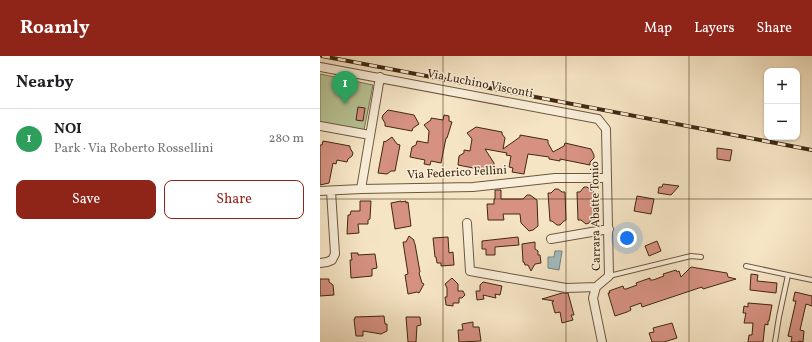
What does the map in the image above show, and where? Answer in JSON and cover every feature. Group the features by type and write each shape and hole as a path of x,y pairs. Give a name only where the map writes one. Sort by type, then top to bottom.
{"street":[{"name":"Via Luchino Visconti","path":"320,67 598,119 606,129"},
{"path":"361,189 380,78"},
{"path":"320,126 370,135"},
{"name":"Carrara Abatte Tonio","path":"602,342 593,298 596,287 609,276 606,129"},
{"name":"Via Federico Fellini","path":"320,191 473,187 555,178 607,178"},
{"path":"320,263 332,260 335,254 331,191"},
{"path":"467,223 470,271 566,288 596,287"},
{"path":"551,238 609,229"}],"lane":[{"path":"609,276 691,256 701,257"},
{"path":"746,266 812,280"},
{"path":"775,342 788,275"}],"green space":[{"path":"320,74 373,85 364,130 320,123"}],"water":[{"path":"555,251 562,251 559,270 548,268 548,257 554,257"}],"building":[{"path":"358,107 365,108 363,121 356,120"},
{"path":"388,110 414,115 419,124 413,128 412,131 385,126 382,118"},
{"path":"444,115 449,116 449,121 452,122 446,138 441,163 431,161 430,165 424,164 425,160 410,157 412,147 416,145 417,141 428,143 429,131 424,125 431,120 431,118 443,120"},
{"path":"476,127 502,132 505,138 503,149 520,137 520,135 548,140 553,152 564,146 565,143 591,149 594,158 590,162 590,165 560,159 560,161 549,159 549,157 528,154 524,174 512,172 513,168 509,167 511,156 506,155 507,153 485,149 494,163 494,166 489,169 489,171 458,165 459,156 464,153 464,150 470,151 472,139 467,133"},
{"path":"392,137 397,144 400,145 395,171 391,171 387,174 378,173 384,141 385,142"},
{"path":"323,141 350,146 353,153 347,162 337,160 336,164 333,163 329,183 320,185 320,145 322,145"},
{"path":"717,148 732,150 730,161 717,159"},
{"path":"663,184 679,186 671,195 658,193 659,187 662,187"},
{"path":"584,187 587,187 594,192 595,219 592,219 586,224 581,220 578,220 577,192 580,192"},
{"path":"555,189 565,192 566,220 560,225 550,221 548,193 551,193"},
{"path":"495,190 501,190 501,199 523,199 527,195 530,195 537,200 538,226 529,231 521,223 520,214 503,214 504,220 488,220 487,204 494,204"},
{"path":"637,196 654,199 651,214 634,211"},
{"path":"360,201 371,201 370,219 368,220 368,224 358,224 359,233 347,234 348,215 350,215 351,211 360,211"},
{"path":"406,201 406,203 408,202 411,226 395,229 391,203"},
{"path":"409,236 414,240 419,273 422,283 424,284 419,293 408,294 405,275 408,274 403,242 406,242"},
{"path":"448,237 449,253 453,252 454,265 441,266 441,263 437,263 435,257 433,238"},
{"path":"518,237 519,245 495,247 495,255 486,255 486,249 482,249 482,241"},
{"path":"657,241 661,251 649,256 645,246"},
{"path":"535,242 535,249 538,251 538,255 540,255 541,263 535,264 531,271 528,265 525,265 523,262 522,244"},
{"path":"351,253 358,253 358,255 375,254 377,268 372,269 372,276 351,278"},
{"path":"691,267 727,273 728,277 736,279 703,289 702,287 642,307 641,303 630,307 631,310 627,312 615,316 608,293 610,293 609,291 623,286 624,289 626,289 637,285 636,283 650,278 650,280 653,280 664,276 663,274 676,270 677,272 679,271 681,277"},
{"path":"751,274 758,275 757,281 777,283 776,293 750,290"},
{"path":"452,278 458,284 458,291 463,291 465,295 462,298 459,298 459,303 453,303 453,306 446,305 445,297 447,297 447,288 445,284"},
{"path":"320,279 329,279 329,282 333,285 334,295 320,296"},
{"path":"483,282 502,286 500,295 495,294 496,298 483,295 484,299 477,300 476,291 480,291 480,285"},
{"path":"795,292 812,296 812,306 806,304 800,330 804,331 803,342 791,342 792,337 788,336 796,301 793,301"},
{"path":"562,293 568,293 574,315 571,315 573,320 562,323 560,312 555,313 552,302 554,301 542,299"},
{"path":"748,303 772,305 768,325 765,324 763,342 748,342 749,335 752,335 753,323 744,323 746,313 743,313 744,306 748,307"},
{"path":"384,316 385,324 387,324 387,331 381,334 363,331 363,336 356,336 355,317"},
{"path":"406,317 420,317 421,325 417,326 416,342 408,342"},
{"path":"473,322 473,327 479,327 481,341 459,342 458,330 463,330 462,324"},
{"path":"672,323 677,338 664,342 652,342 649,333 654,332 653,328"}],"railway":[{"path":"322,56 812,150"}],"place":[{"name":"NOI","path":"345,104"}]}
